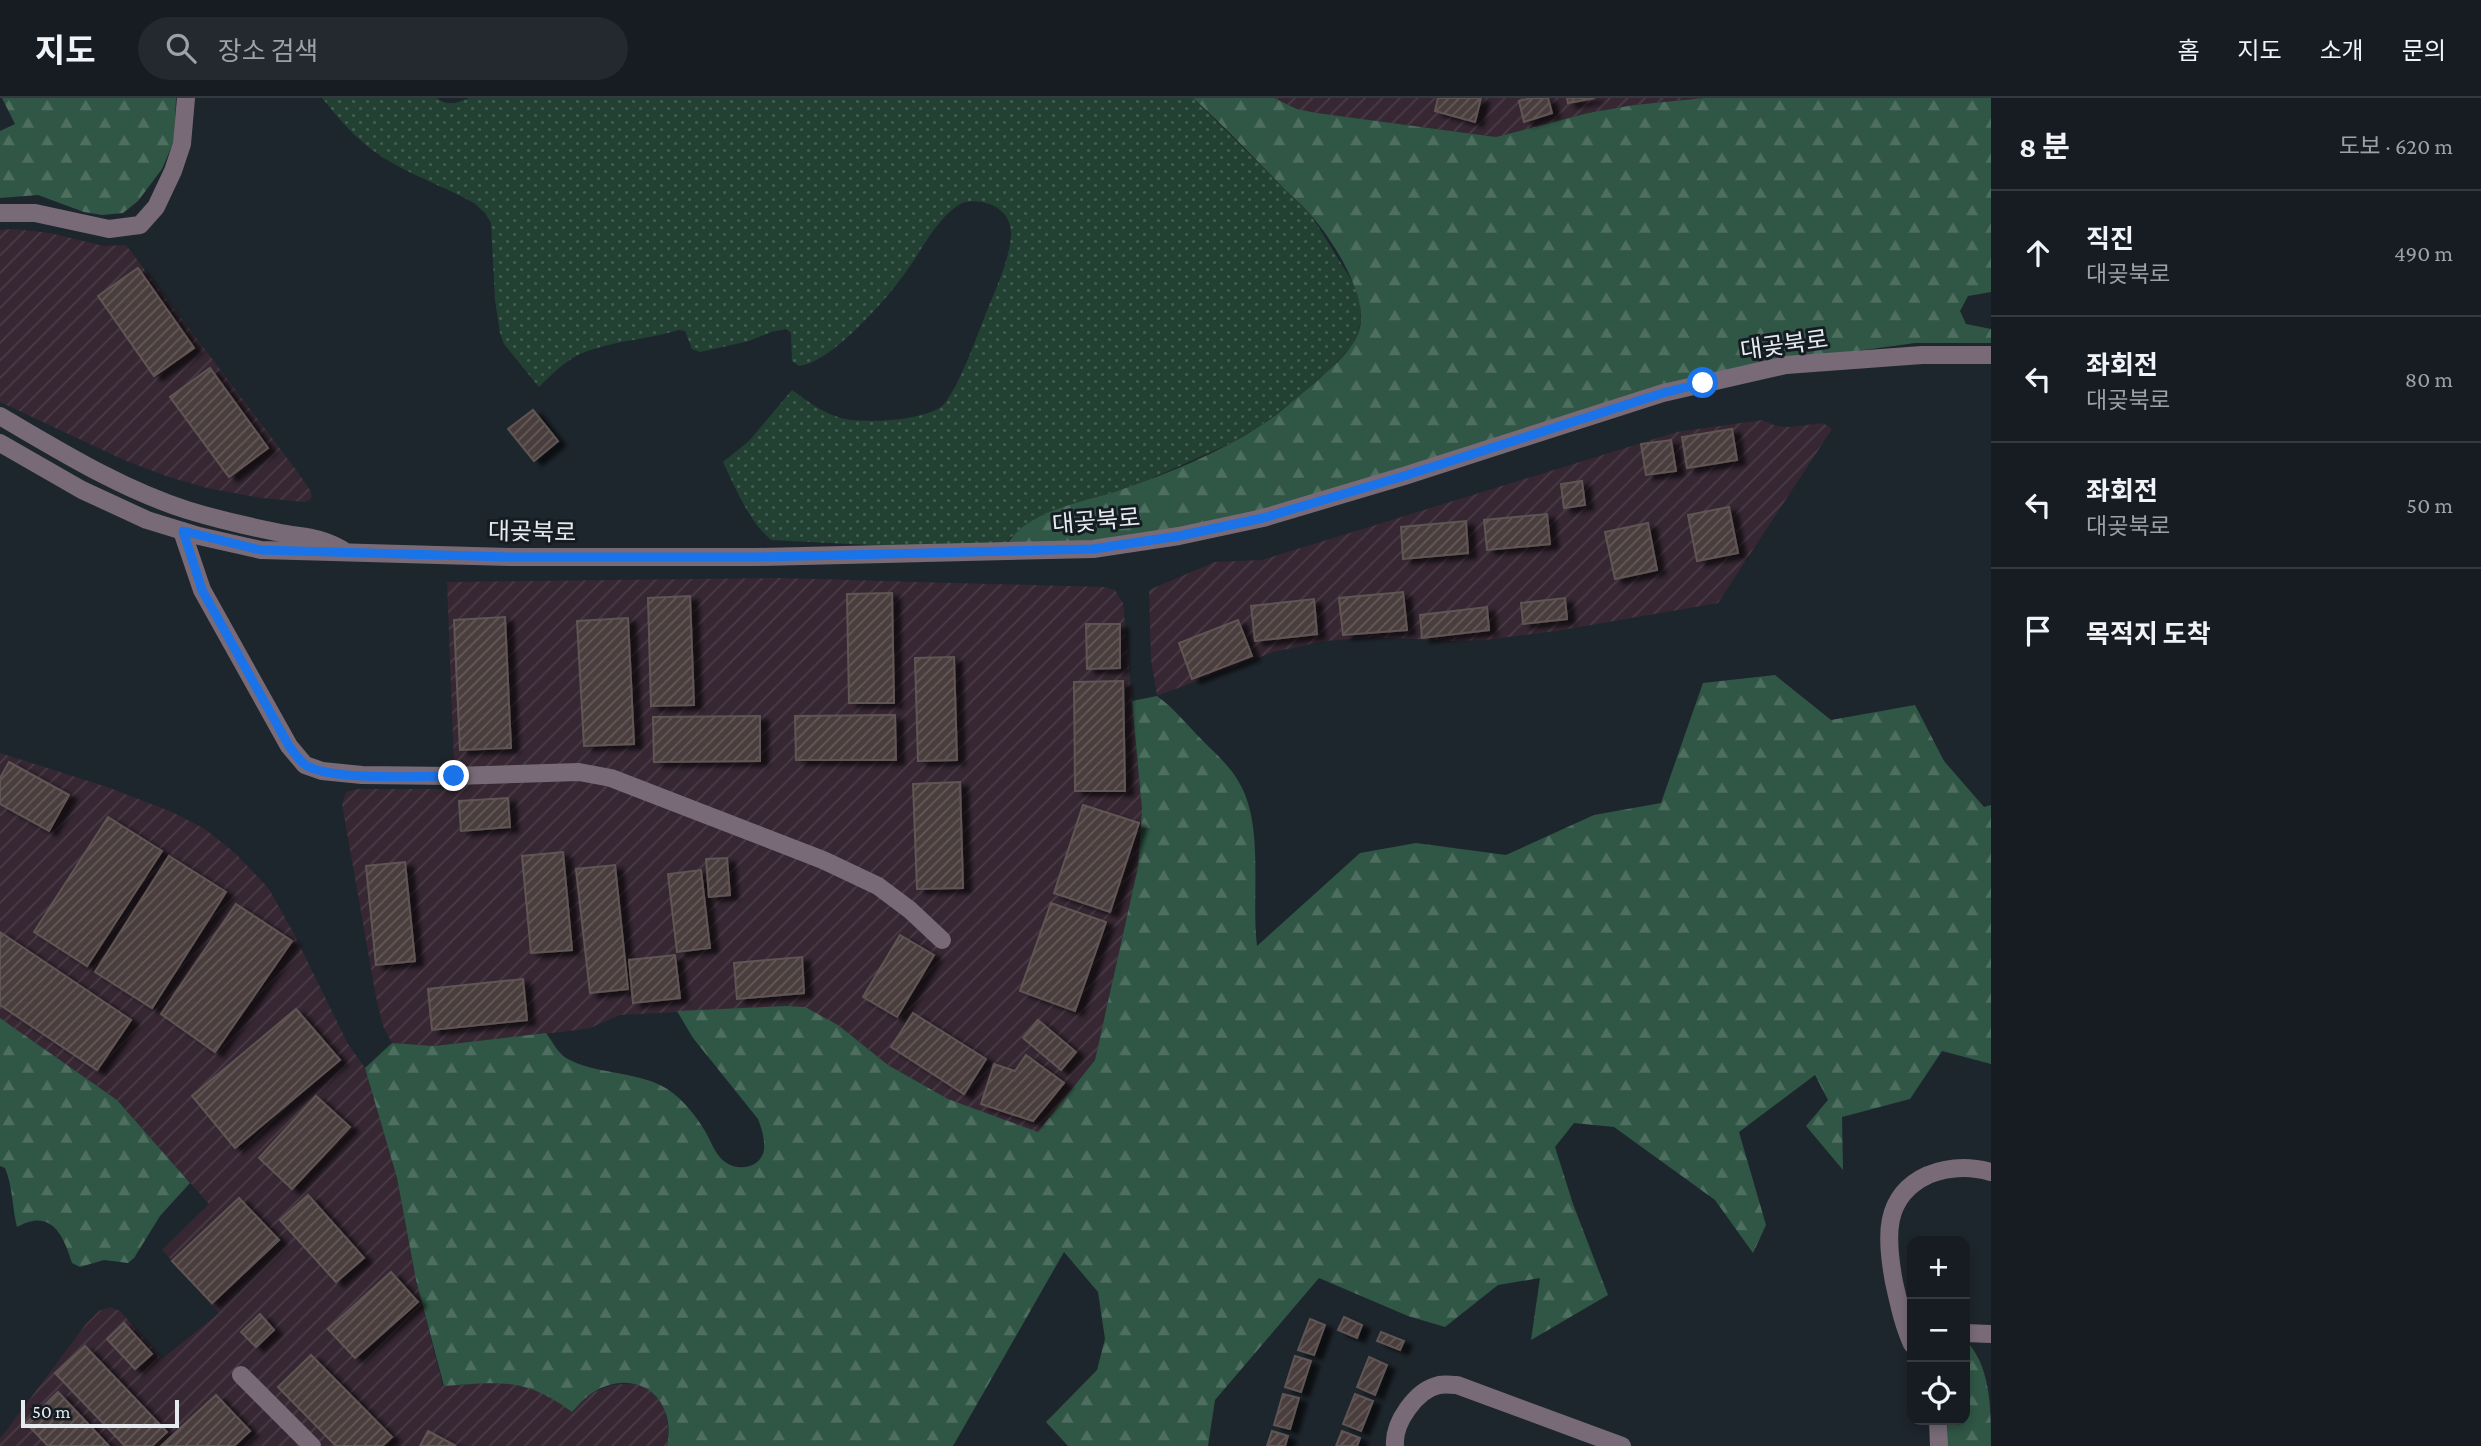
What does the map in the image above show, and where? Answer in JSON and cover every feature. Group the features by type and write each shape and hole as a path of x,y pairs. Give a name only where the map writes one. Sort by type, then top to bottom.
{"street":[{"path":"0,213 35,213 109,229 140,225 156,207 173,171 182,144 186,98"},
{"name":"대곶북로","path":"0,443 82,490 147,520 261,550 509,557 757,557 1093,549 1179,536 1263,518 1663,393 1715,380 1786,365 1923,355 1991,355"},
{"path":"0,416 120,483 166,502 247,526 322,539 346,552"},
{"path":"183,531 202,590 289,746 304,765 322,771 362,775 454,776 579,772 611,778 823,860 878,886 910,910 942,940"},
{"path":"1907,1330 1903,1324 1890,1259 1888,1227 1898,1199 1913,1182 1939,1171 1975,1167 1991,1172"},
{"path":"1970,1333 1991,1334"},
{"path":"242,1375 312,1446"},
{"path":"1395,1446 1400,1421 1413,1401 1437,1385 1457,1385 1622,1446"},
{"path":"1938,1425 1939,1446"}],"shaded area":[{"path":"1274,98 1704,98 1588,113 1496,137 1317,113 1297,109"},
{"path":"0,230 50,233 104,246 126,245 299,474 310,490 310,500 304,502 262,498 207,488 166,476 124,460 0,402"},
{"path":"1762,420 1776,426 1791,427 1823,423 1832,429 1718,603 1556,631 1485,640 1372,637 1325,641 1273,652 1157,696 1151,659 1149,590 1215,562 1262,560 1677,432"},
{"path":"778,578 1103,587 1115,590 1123,603 1142,810 1138,867 1095,1060 1038,1133 948,1099 888,1065 838,1025 786,1006 620,1015 590,1028 578,1030 434,1046 392,1043 383,1026 342,804 346,792 358,789 455,789 447,582"},
{"path":"0,753 107,787 172,812 205,829 235,853 269,889 348,1044 365,1068 397,1178 416,1280 443,1386 498,1382 527,1386 554,1398 572,1412 588,1395 611,1385 639,1383 654,1392 665,1409 669,1435 667,1446 0,1446 0,1439 86,1324 99,1311 110,1307 120,1311 162,1359 219,1313 162,1250 209,1204 117,1100 0,1018"}],"green space":[{"path":"2,98 176,98 174,141 162,169 138,201 123,213 102,215 84,212 38,195 0,198 0,131 15,124"},
{"path":"322,98 437,98 457,103 469,98 1193,98 1311,215 1355,286 1361,321 1352,346 1330,369 1260,426 1231,443 1146,481 1035,519 1010,538 1005,548 771,540 749,514 723,462 749,441 792,390 832,415 862,421 894,420 925,414 945,403 966,363 1004,268 1011,235 1009,221 1004,213 992,205 979,202 965,202 949,212 872,314 842,342 812,362 799,366 792,361 791,333 786,329 700,352 692,349 685,331 679,330 578,355 539,387 504,344 500,333 495,300 491,223 485,213 474,203 379,155 355,135"},
{"path":"1193,98 1274,98 1297,109 1317,113 1496,137 1588,113 1704,98 1991,98 1991,292 1968,296 1960,311 1966,324 1991,329 1991,343 1915,343 1761,364 1359,490 1144,542 1005,548 1014,535 1040,516 1156,477 1244,436 1275,416 1318,380 1351,347 1359,331 1361,309 1352,280 1327,236 1306,210"},
{"path":"1775,675 1831,720 1915,705 1944,761 1984,807 1991,805 1991,1064 1942,1051 1910,1099 1842,1117 1843,1170 1806,1126 1828,1100 1815,1075 1739,1132 1766,1225 1753,1253 1715,1200 1614,1127 1574,1123 1555,1147 1573,1204 1608,1295 1531,1340 1540,1278 1498,1285 1445,1327 1408,1316 1319,1278 1215,1400 1208,1446 1068,1446 1046,1422 1097,1370 1105,1339 1098,1292 1064,1252 953,1446 667,1446 669,1428 665,1412 648,1389 635,1384 620,1383 604,1387 586,1398 572,1412 540,1393 511,1384 444,1386 416,1280 397,1178 365,1068 392,1043 434,1046 546,1033 566,1058 600,1070 649,1080 667,1089 691,1111 722,1159 730,1165 742,1167 758,1161 764,1150 758,1119 693,1038 677,1011 805,1007 838,1025 888,1065 948,1099 1038,1132 1095,1060 1138,867 1142,810 1132,701 1157,696 1224,762 1241,786 1248,803 1255,843 1257,946 1360,853 1416,843 1506,855 1594,815 1661,803 1703,683"},
{"path":"0,1018 117,1100 190,1183 160,1216 134,1258 128,1263 104,1260 80,1267 72,1263 59,1233 47,1222 38,1220 17,1227 8,1175 5,1168 0,1166"},
{"path":"1970,1345 1986,1380 1991,1446 1947,1446 1948,1425 1970,1425"}],"building":[{"path":"1438,98 1481,98 1475,122 1435,111"},
{"path":"1548,98 1552,113 1524,122 1519,101"},
{"path":"1567,98 1595,98 1568,103"},
{"path":"138,268 194,348 154,376 98,296"},
{"path":"210,368 268,448 229,477 170,397"},
{"path":"533,410 558,441 534,461 508,429"},
{"path":"1732,429 1737,460 1687,468 1682,437"},
{"path":"1671,440 1676,471 1646,475 1641,444"},
{"path":"1582,481 1585,505 1564,508 1561,484"},
{"path":"1729,507 1738,553 1697,561 1688,515"},
{"path":"1547,514 1550,544 1487,550 1484,520"},
{"path":"1466,521 1468,553 1403,559 1401,527"},
{"path":"1648,523 1657,570 1615,579 1605,532"},
{"path":"1403,592 1407,630 1343,635 1339,598"},
{"path":"892,593 894,703 849,703 847,594"},
{"path":"690,596 694,705 651,706 648,598"},
{"path":"1565,598 1567,619 1523,624 1521,603"},
{"path":"1314,599 1317,634 1255,641 1251,606"},
{"path":"1487,607 1489,630 1422,638 1420,615"},
{"path":"505,617 511,748 460,750 454,620"},
{"path":"628,618 634,744 584,746 577,621"},
{"path":"1238,620 1252,656 1192,679 1179,643"},
{"path":"1086,624 1120,624 1120,668 1087,669"},
{"path":"954,657 957,760 918,761 915,658"},
{"path":"1123,681 1125,791 1075,791 1074,682"},
{"path":"895,715 896,760 796,760 795,716"},
{"path":"760,716 760,761 654,762 653,717"},
{"path":"9,762 69,795 49,831 0,804 0,778"},
{"path":"960,782 963,888 917,889 913,784"},
{"path":"508,798 510,827 461,831 459,801"},
{"path":"1083,805 1139,823 1110,912 1054,893"},
{"path":"108,817 162,851 87,966 34,932"},
{"path":"563,852 572,950 531,953 522,856"},
{"path":"169,856 226,892 152,1008 95,972"},
{"path":"727,858 730,895 709,897 706,859"},
{"path":"405,862 415,961 376,965 366,866"},
{"path":"615,865 628,989 590,993 576,869"},
{"path":"701,870 710,948 677,952 668,874"},
{"path":"1051,903 1106,922 1075,1011 1020,991"},
{"path":"236,904 292,941 215,1052 161,1014"},
{"path":"0,932 131,1020 97,1070 0,1005"},
{"path":"900,935 934,955 897,1017 863,997"},
{"path":"675,955 680,998 633,1003 629,960"},
{"path":"802,957 804,993 737,999 734,963"},
{"path":"523,979 527,1020 432,1030 428,989"},
{"path":"296,1009 340,1060 235,1148 192,1096"},
{"path":"913,1013 986,1059 964,1094 891,1047"},
{"path":"1038,1020 1076,1052 1061,1070 1023,1038"},
{"path":"1026,1055 1064,1083 1033,1121 981,1104 994,1064 1015,1071"},
{"path":"316,1096 350,1127 292,1189 259,1158"},
{"path":"308,1195 364,1258 336,1282 280,1220"},
{"path":"239,1198 279,1240 212,1303 172,1261"},
{"path":"391,1272 418,1302 355,1358 328,1329"},
{"path":"260,1314 274,1330 256,1347 241,1332"},
{"path":"1344,1317 1362,1325 1357,1338 1338,1330"},
{"path":"1310,1319 1325,1325 1314,1355 1298,1350"},
{"path":"124,1323 152,1354 135,1369 107,1339"},
{"path":"1381,1332 1404,1341 1400,1350 1377,1341"},
{"path":"85,1346 167,1432 152,1446 125,1446 55,1373"},
{"path":"311,1355 392,1437 382,1446 336,1446 278,1387"},
{"path":"1295,1356 1311,1361 1301,1392 1285,1387"},
{"path":"1369,1357 1387,1365 1375,1395 1357,1387"},
{"path":"58,1392 109,1446 48,1446 26,1423"},
{"path":"1283,1394 1299,1398 1290,1429 1274,1425"},
{"path":"1355,1394 1373,1401 1361,1431 1343,1424"},
{"path":"216,1395 250,1431 234,1446 161,1446"},
{"path":"428,1431 456,1446 420,1446"},
{"path":"1272,1431 1288,1436 1285,1446 1267,1446"},
{"path":"1342,1431 1360,1438 1357,1446 1336,1446"}],"route":[{"path":"454,776 362,775 322,771 304,765 289,746 202,590 183,531 261,550 509,557 757,557 1093,549 1179,536 1263,518 1663,393 1703,383"}]}
